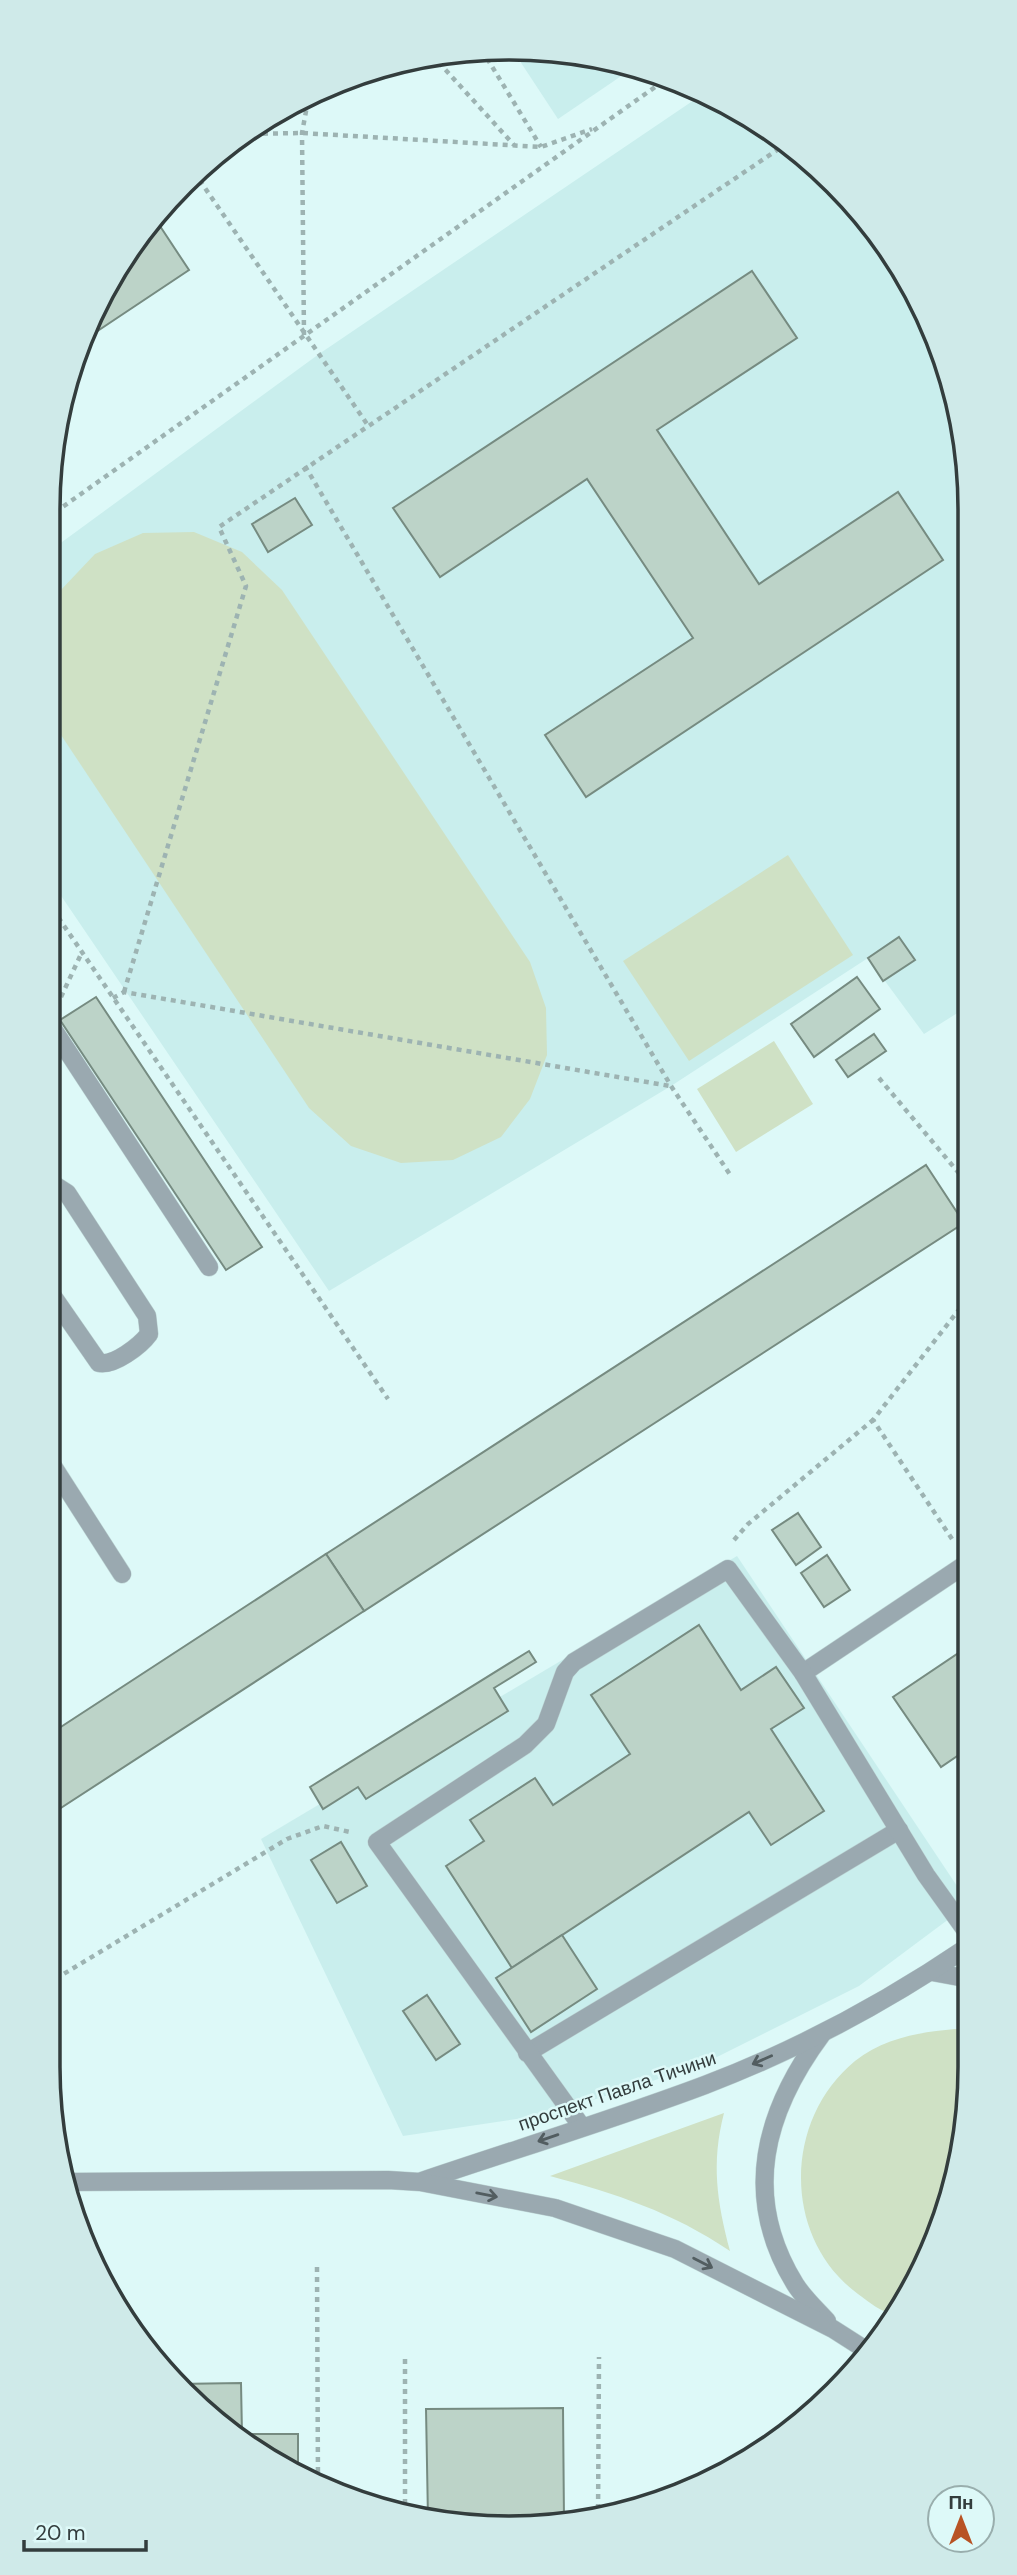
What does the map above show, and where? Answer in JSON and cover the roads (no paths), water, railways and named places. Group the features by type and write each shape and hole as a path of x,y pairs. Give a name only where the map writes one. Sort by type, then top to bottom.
{"street":[{"path":"60,1042 209,1267"},
{"path":"60,1189 67,1193 146,1316 149,1334 144,1341 113,1361 99,1363 60,1307"},
{"path":"60,1477 122,1574"},
{"path":"582,2127 377,1842 530,1740 546,1724 565,1672 574,1662 729,1569 803,1673 900,1830 958,1917"},
{"path":"803,1673 958,1569"},
{"path":"527,2053 900,1830"},
{"name":"проспект Павла Тичини","path":"420,2182 706,2085 824,2032 932,1972 958,1954"},
{"path":"932,1972 958,1977"},
{"name":"проспект Павла Тичини","path":"824,2032 800,2064 774,2116 764,2174 771,2231 795,2285 834,2329"},
{"name":"проспект Павла Тичини","path":"75,2182 420,2182 555,2208 675,2249 834,2329 860,2346"}]}
